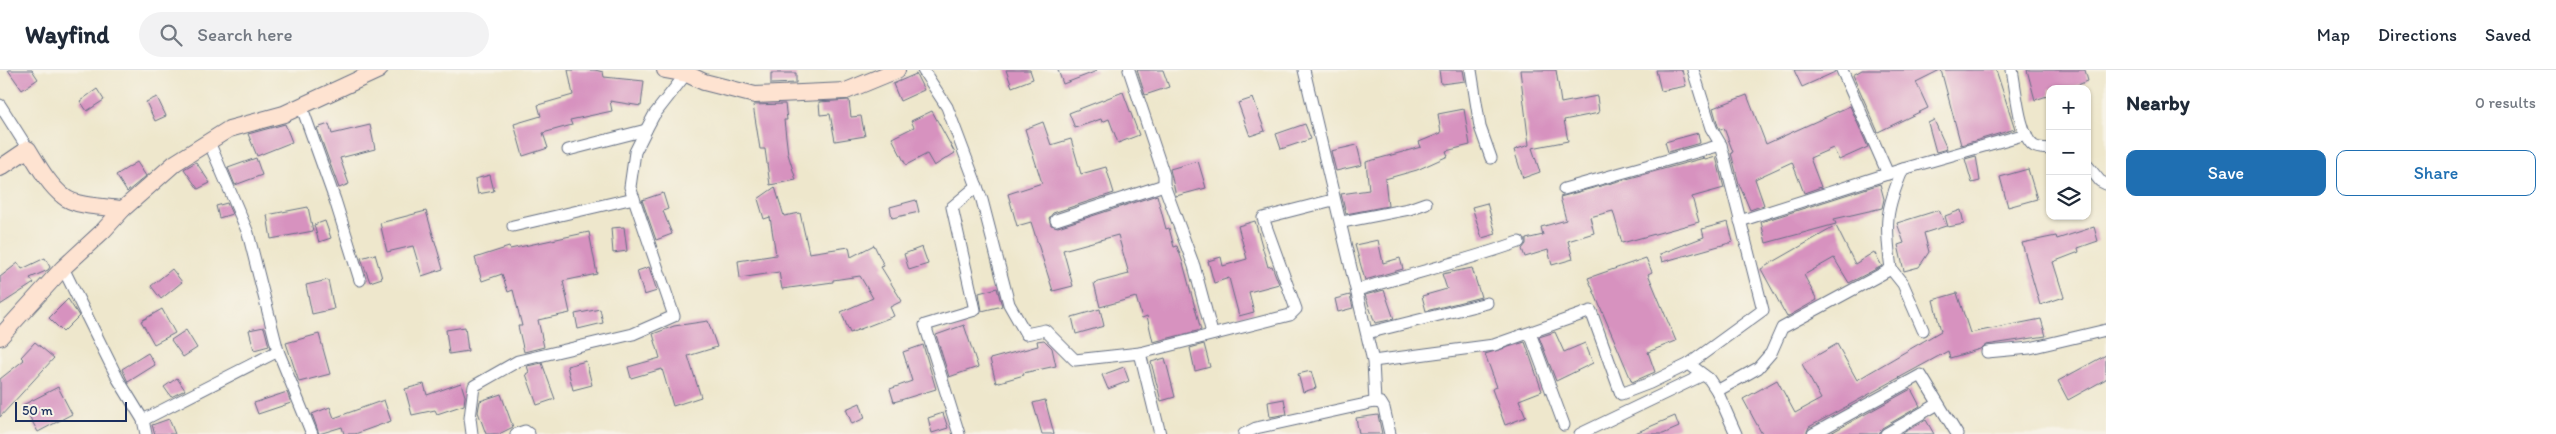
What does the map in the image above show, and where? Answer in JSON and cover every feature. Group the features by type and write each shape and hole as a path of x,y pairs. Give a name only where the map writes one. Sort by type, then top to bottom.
{"street":[{"path":"0,337 63,268 103,231 123,209 175,162 230,129 284,114 380,70"},
{"path":"665,70 688,72 704,82 755,95 846,91 898,70"},
{"path":"923,70 947,107 977,186 1009,304 1026,334 1045,330 1075,360 1140,353 1212,333 1290,315 1296,309 1263,218 1333,200"},
{"path":"1129,70 1164,174 1164,185 1194,266 1212,333"},
{"path":"1304,70 1333,200 1342,222 1373,361 1375,402"},
{"path":"1471,70 1480,127 1491,158"},
{"path":"1373,361 1494,345 1591,311 1621,394 1650,383 1689,364 1763,310 1721,145 1711,128 1693,70"},
{"path":"1842,70 1888,174"},
{"path":"2012,70 2026,134 2032,145 2046,148"},
{"path":"472,434 470,418 474,386 518,361 633,334 674,316 630,187 635,152 646,130 654,115 688,72"},
{"path":"0,105 42,172 64,197 92,206 123,209"},
{"path":"301,106 335,200 360,280"},
{"path":"568,150 646,130"},
{"path":"1740,221 1903,169 2026,134"},
{"path":"209,142 248,233 278,351 312,434"},
{"path":"1564,189 1721,145"},
{"path":"0,168 28,149"},
{"path":"1903,169 1891,197 1885,228 1891,269 1903,284 1923,330"},
{"path":"2091,170 2100,182 2106,184"},
{"path":"1056,220 1164,185"},
{"path":"959,434 925,324 975,310 952,207 977,186"},
{"path":"513,226 634,198"},
{"path":"1342,222 1409,209 1426,203"},
{"path":"1357,290 1439,266 1474,258 1519,242"},
{"path":"63,268 118,379 144,420 146,434"},
{"path":"1717,390 1758,368 1771,354 1782,328 1891,269"},
{"path":"1367,334 1487,304"},
{"path":"1987,352 2030,348 2106,330"},
{"path":"1530,333 1564,425"},
{"path":"144,420 278,351"},
{"path":"1140,353 1160,434"},
{"path":"1689,364 1717,390 1736,434"},
{"path":"1580,434 1703,375"},
{"path":"1813,434 1922,375 1957,434"},
{"path":"1244,434 1256,428 1375,402 1381,403 1384,408 1390,434"},
{"path":"1886,434 1938,404"},
{"path":"516,434 526,431 529,434"}],"building":[{"path":"8,70 32,70 38,79 22,90"},
{"path":"568,70 595,70 603,72 604,77 644,81 641,106 610,101 612,111 570,120 572,125 543,133 548,148 523,156 514,124 541,116 538,105 573,95"},
{"path":"1006,70 1030,70 1033,79 1012,87"},
{"path":"1058,70 1096,70 1097,71 1063,84"},
{"path":"1137,70 1163,70 1169,87 1145,95"},
{"path":"1439,70 1463,70 1465,81 1441,84"},
{"path":"1520,70 1556,70 1561,103 1597,96 1599,113 1564,120 1568,141 1532,148 1540,172 1523,178 1514,150 1529,145"},
{"path":"1656,70 1682,70 1686,86 1661,91"},
{"path":"1794,70 1835,70 1835,72 1802,87"},
{"path":"1862,70 1940,70 1916,82 1928,108 1878,132 1853,75"},
{"path":"1941,70 1996,70 2015,129 1961,145"},
{"path":"2027,70 2085,70 2088,81 2078,85 2046,85 2046,96 2035,100"},
{"path":"771,73 796,73 796,83 771,84"},
{"path":"916,74 924,90 900,101 893,84"},
{"path":"97,89 104,100 87,111 80,101"},
{"path":"1123,92 1139,135 1118,143 1109,119 1102,122 1101,119 1075,128 1069,113"},
{"path":"1747,95 1766,144 1850,106 1868,147 1839,160 1833,148 1810,158 1821,187 1804,193 1792,162 1755,179 1764,205 1750,210 1739,184 1731,153 1733,152 1724,128 1721,130 1718,126 1713,108"},
{"path":"157,97 166,116 155,121 146,102"},
{"path":"1253,98 1265,131 1250,136 1238,103"},
{"path":"849,100 851,117 861,116 865,136 835,141 830,114 820,115 819,102"},
{"path":"785,104 787,120 784,120 788,154 796,180 770,185 765,149 760,149 753,105"},
{"path":"1464,109 1470,145 1446,151 1448,156 1417,170 1385,179 1388,206 1346,214 1341,194 1369,190 1366,162 1421,147 1419,142 1441,133 1438,114"},
{"path":"932,111 955,153 934,166 927,154 906,165 892,138 914,127 911,121"},
{"path":"1934,120 1947,149 1936,152 1928,123"},
{"path":"1043,122 1051,145 1071,139 1081,174 1106,167 1114,193 1053,213 1049,218 1051,225 1058,227 1157,195 1166,229 1169,228 1174,247 1177,246 1183,263 1201,330 1153,342 1147,316 1142,318 1136,297 1100,307 1094,283 1129,274 1118,235 1063,250 1073,286 1053,291 1031,222 1017,226 1008,194 1042,183 1025,129"},
{"path":"285,124 292,142 257,156 248,134"},
{"path":"329,124 332,134 370,125 375,149 340,158 349,184 339,188 317,128"},
{"path":"1305,124 1311,139 1281,149 1276,134"},
{"path":"1698,133 1700,143 1668,152 1665,142"},
{"path":"1357,145 1362,165 1336,171 1331,151"},
{"path":"1976,156 1980,181 1972,183 1965,159"},
{"path":"1716,157 1724,188 1692,197 1699,222 1622,243 1613,211 1590,217 1594,233 1568,241 1573,259 1552,265 1548,250 1525,257 1522,249 1526,244 1526,239 1543,235 1541,227 1566,220 1560,197 1704,158 1705,160"},
{"path":"256,158 262,175 235,185 228,168"},
{"path":"1198,161 1206,188 1176,196 1170,169"},
{"path":"137,162 146,176 127,192 116,175"},
{"path":"196,162 210,183 198,189 184,169"},
{"path":"2028,169 2037,199 2008,207 2000,177"},
{"path":"490,175 494,191 478,194 475,179"},
{"path":"1880,184 1884,199 1882,208 1834,219 1836,224 1766,243 1761,222"},
{"path":"775,187 784,216 800,213 809,253 849,247 851,257 874,245 884,266 881,267 902,301 890,307 894,316 850,333 841,312 873,298 860,276 782,289 779,272 740,278 738,261 776,255 770,217 764,219 758,199"},
{"path":"663,193 668,209 663,211 672,234 656,240 642,200"},
{"path":"916,200 919,212 892,218 890,207"},
{"path":"227,203 232,214 219,218 216,206"},
{"path":"1487,203 1496,234 1482,238 1472,207"},
{"path":"308,207 313,231 271,239 267,215"},
{"path":"1939,210 1946,226 1924,233 1929,252 1919,267 1904,271 1898,245 1904,243 1897,223"},
{"path":"1961,210 1964,224 1948,227 1945,216"},
{"path":"426,211 443,269 422,276 413,246 387,252 380,223"},
{"path":"325,221 331,238 319,242 314,225"},
{"path":"1255,221 1268,267 1272,266 1279,284 1249,292 1254,312 1239,316 1229,278 1214,283 1208,261 1221,257 1223,266 1247,259 1238,226"},
{"path":"1728,222 1733,242 1662,262 1660,254 1704,237 1702,229"},
{"path":"1836,226 1855,264 1874,252 1882,266 1849,283 1834,258 1804,275 1817,300 1787,317 1761,269"},
{"path":"624,227 627,251 613,253 611,228"},
{"path":"2094,227 2098,241 2078,248 2079,252 2053,262 2064,297 2040,305 2022,243 2056,236 2057,239"},
{"path":"589,232 597,274 563,281 570,313 538,320 544,347 524,352 518,326 522,326 513,290 508,292 502,274 482,281 475,258 509,247 510,249"},
{"path":"1378,240 1383,263 1400,258 1403,269 1365,280 1355,245"},
{"path":"922,247 928,264 909,270 904,254"},
{"path":"375,254 382,278 370,282 361,258"},
{"path":"45,258 50,267 48,270 30,278 34,283 0,305 0,277 18,263 22,269"},
{"path":"1646,258 1652,272 1648,274 1676,341 1648,352 1655,372 1632,382 1588,278"},
{"path":"649,267 657,291 644,295 637,271"},
{"path":"1472,268 1481,297 1426,311 1422,296 1447,289 1442,274"},
{"path":"172,269 182,282 161,299 151,286"},
{"path":"328,280 334,309 312,314 306,285"},
{"path":"997,288 1002,306 982,311 979,293"},
{"path":"1384,290 1394,319 1375,323 1365,295"},
{"path":"1957,293 1970,333 2041,319 2046,336 1986,345 1980,349 1950,358 1948,351 1809,427 1806,434 1762,434 1743,399 1777,380 1795,413 1821,399 1802,364 1837,344 1857,380 1941,331 1933,300"},
{"path":"1350,295 1353,308 1338,312 1335,299"},
{"path":"68,299 79,316 63,332 49,318"},
{"path":"162,309 175,333 154,344 141,321"},
{"path":"600,309 603,323 578,329 575,314"},
{"path":"1100,309 1104,326 1076,334 1072,317"},
{"path":"708,321 717,347 688,356 701,397 673,406 662,369 631,378 628,367 660,358 653,334 674,326"},
{"path":"964,325 978,367 949,377 936,335"},
{"path":"264,327 269,346 254,350 249,330"},
{"path":"465,327 468,351 449,354 446,330"},
{"path":"186,330 197,348 183,357 171,340"},
{"path":"1555,332 1564,352 1585,343 1593,363 1556,381 1539,337"},
{"path":"319,334 330,374 299,382 286,343"},
{"path":"1044,340 1052,348 1056,366 1023,373 1024,375 996,383 990,359 1038,346 1037,341"},
{"path":"35,342 54,358 0,417 0,379 24,360 21,357"},
{"path":"1525,342 1542,391 1519,400 1526,417 1505,425 1492,389 1497,387 1485,354"},
{"path":"1204,344 1210,367 1195,371 1190,348"},
{"path":"923,345 936,389 894,402 890,389 912,381 903,352"},
{"path":"148,353 155,365 128,382 122,369"},
{"path":"2106,355 2106,379 2068,400 2058,381"},
{"path":"1165,358 1175,397 1161,401 1151,362"},
{"path":"586,361 592,385 573,390 567,366"},
{"path":"542,363 555,399 537,405 526,374 529,372 527,366"},
{"path":"1124,367 1129,381 1108,389 1102,375"},
{"path":"1311,371 1316,388 1303,392 1298,374"},
{"path":"177,378 185,390 171,397 164,387"},
{"path":"461,383 465,396 464,405 437,414 435,410 412,415 405,389 424,384 427,395"},
{"path":"58,387 72,414 38,432 23,405"},
{"path":"1911,389 1920,406 1882,428 1879,434 1829,434"},
{"path":"287,392 291,403 258,414 254,403"},
{"path":"501,394 513,427 499,434 486,434 478,412 480,401"},
{"path":"1284,399 1287,414 1270,417 1268,402"},
{"path":"384,400 391,421 355,434 344,434 342,427 319,434 312,414 330,407 334,418"},
{"path":"1045,400 1054,434 1042,434 1033,403"},
{"path":"860,403 865,418 852,424 846,409"},
{"path":"943,413 948,428 932,433 928,418"},
{"path":"1378,415 1382,434 1359,434 1356,418"},
{"path":"1675,416 1679,427 1663,434 1633,434"},
{"path":"169,419 175,434 155,434 152,425"},
{"path":"1926,420 1934,434 1901,434"}]}
